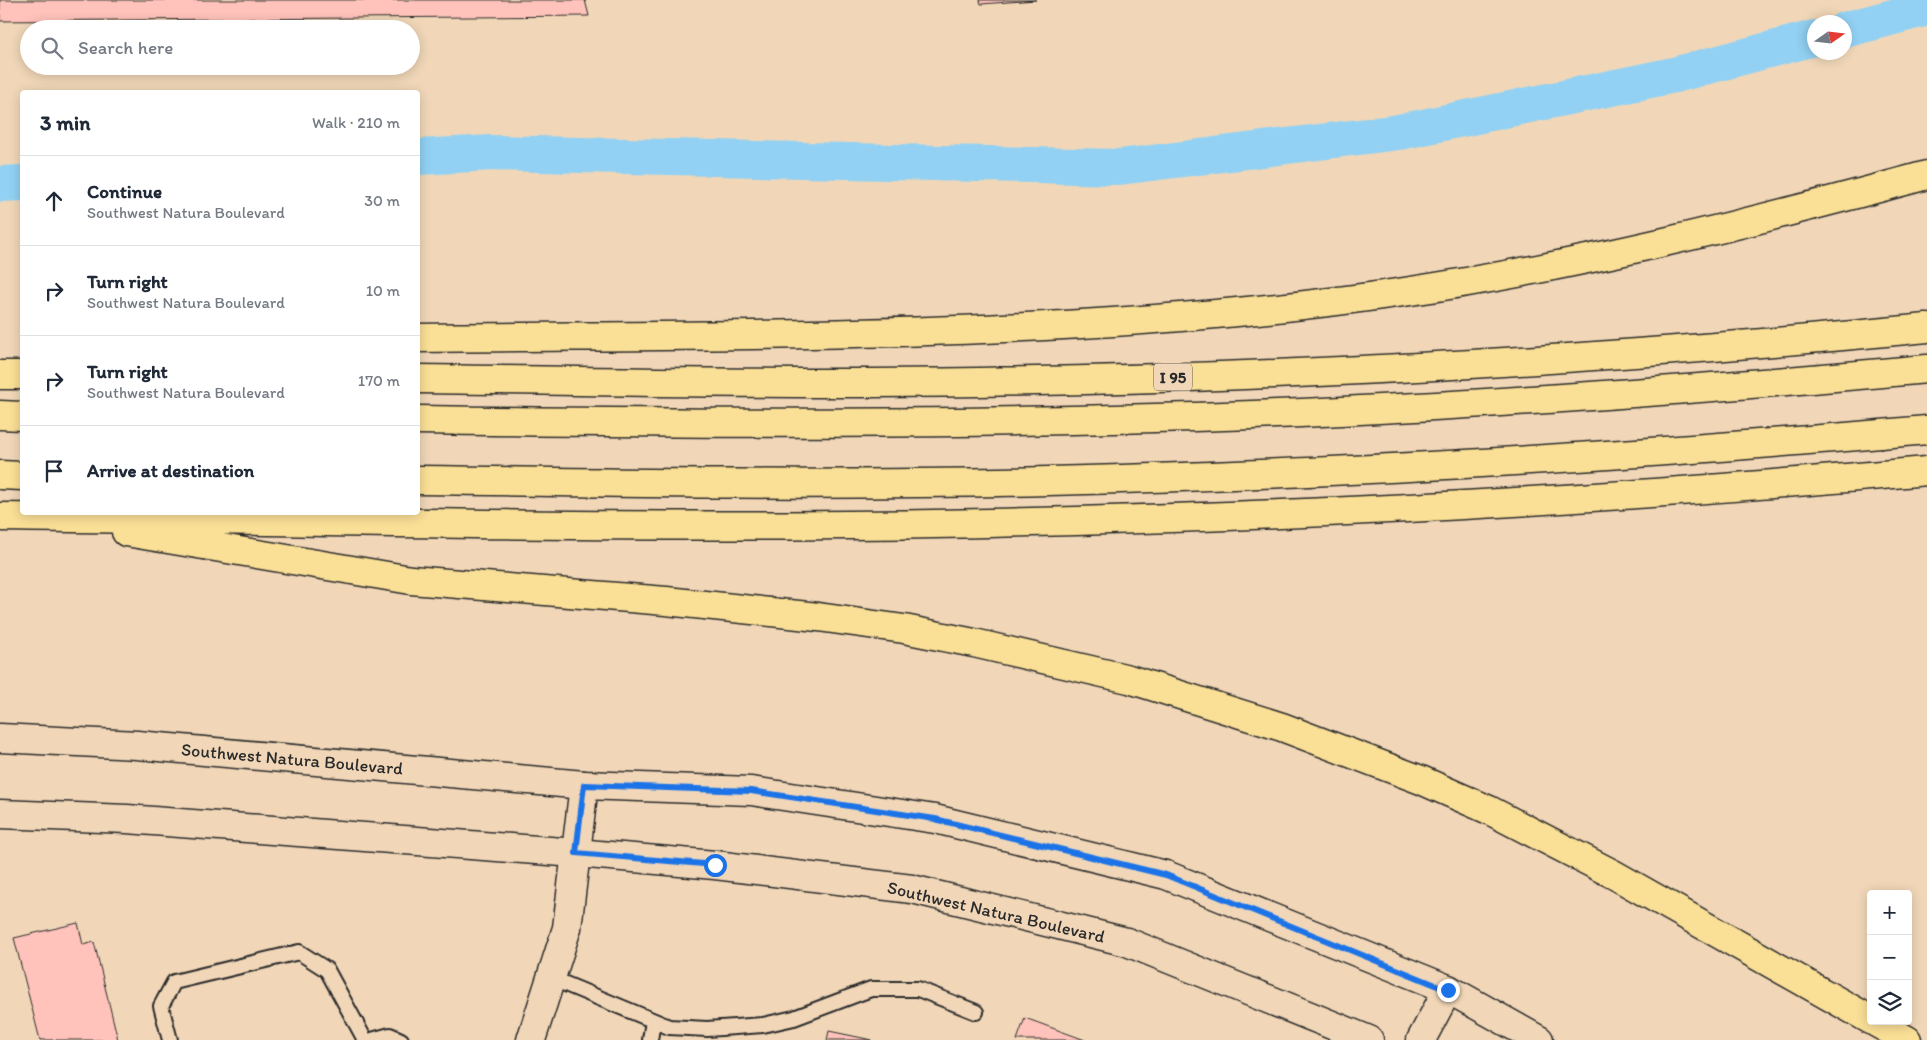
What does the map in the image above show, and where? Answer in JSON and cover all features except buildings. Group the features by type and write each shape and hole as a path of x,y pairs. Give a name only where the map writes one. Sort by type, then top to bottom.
{"highway":[{"path":"420,338 969,329 1175,318 1292,306 1401,293 1489,279 1598,257 1783,214 1927,175"},
{"name":"I 95","path":"420,379 869,383 1144,378 1346,370 1600,355 1927,328"},
{"path":"420,420 658,424 881,424 1246,415 1602,396 1927,369"},
{"path":"0,375 20,375"},
{"path":"0,415 20,416"},
{"path":"420,480 858,484 1231,476 1614,456 1927,430"},
{"path":"0,517 604,524 986,523 1235,517 1489,504 1927,471"},
{"path":"0,475 20,476"},
{"path":"41,517 411,580 747,609 885,626 1049,659 1129,680 1282,727 1421,780 1489,810 1613,874 1867,1017"},
{"path":"1881,1025 1907,1040"}],"street":[{"name":"Southwest Natura Boulevard","path":"0,738 136,745 584,785 751,791 944,822 1166,875 1448,990 1539,1040"},
{"path":"531,1040 567,928 584,785"},
{"name":"Southwest Natura Boulevard","path":"0,814 127,819 576,853 715,865 912,889 1127,942 1369,1040"},
{"path":"1421,1040 1448,990"}],"lane":[{"path":"170,1040 161,1006 174,982 299,952 327,970 365,1040"},
{"path":"551,978 668,1027 707,1029 762,1026 794,1018 871,989 918,989 976,1012"},
{"path":"650,1040 653,1021"},
{"path":"759,1040 762,1026"},
{"path":"372,1040 390,1035 401,1040"}],"waterway":[{"path":"1852,28 1927,8"},
{"path":"420,157 492,153 1119,167 1399,132 1674,75 1807,40"},
{"path":"0,184 20,183"}],"route":[{"path":"715,865 576,853 584,785 751,791 935,819 1166,875 1448,990"}]}
